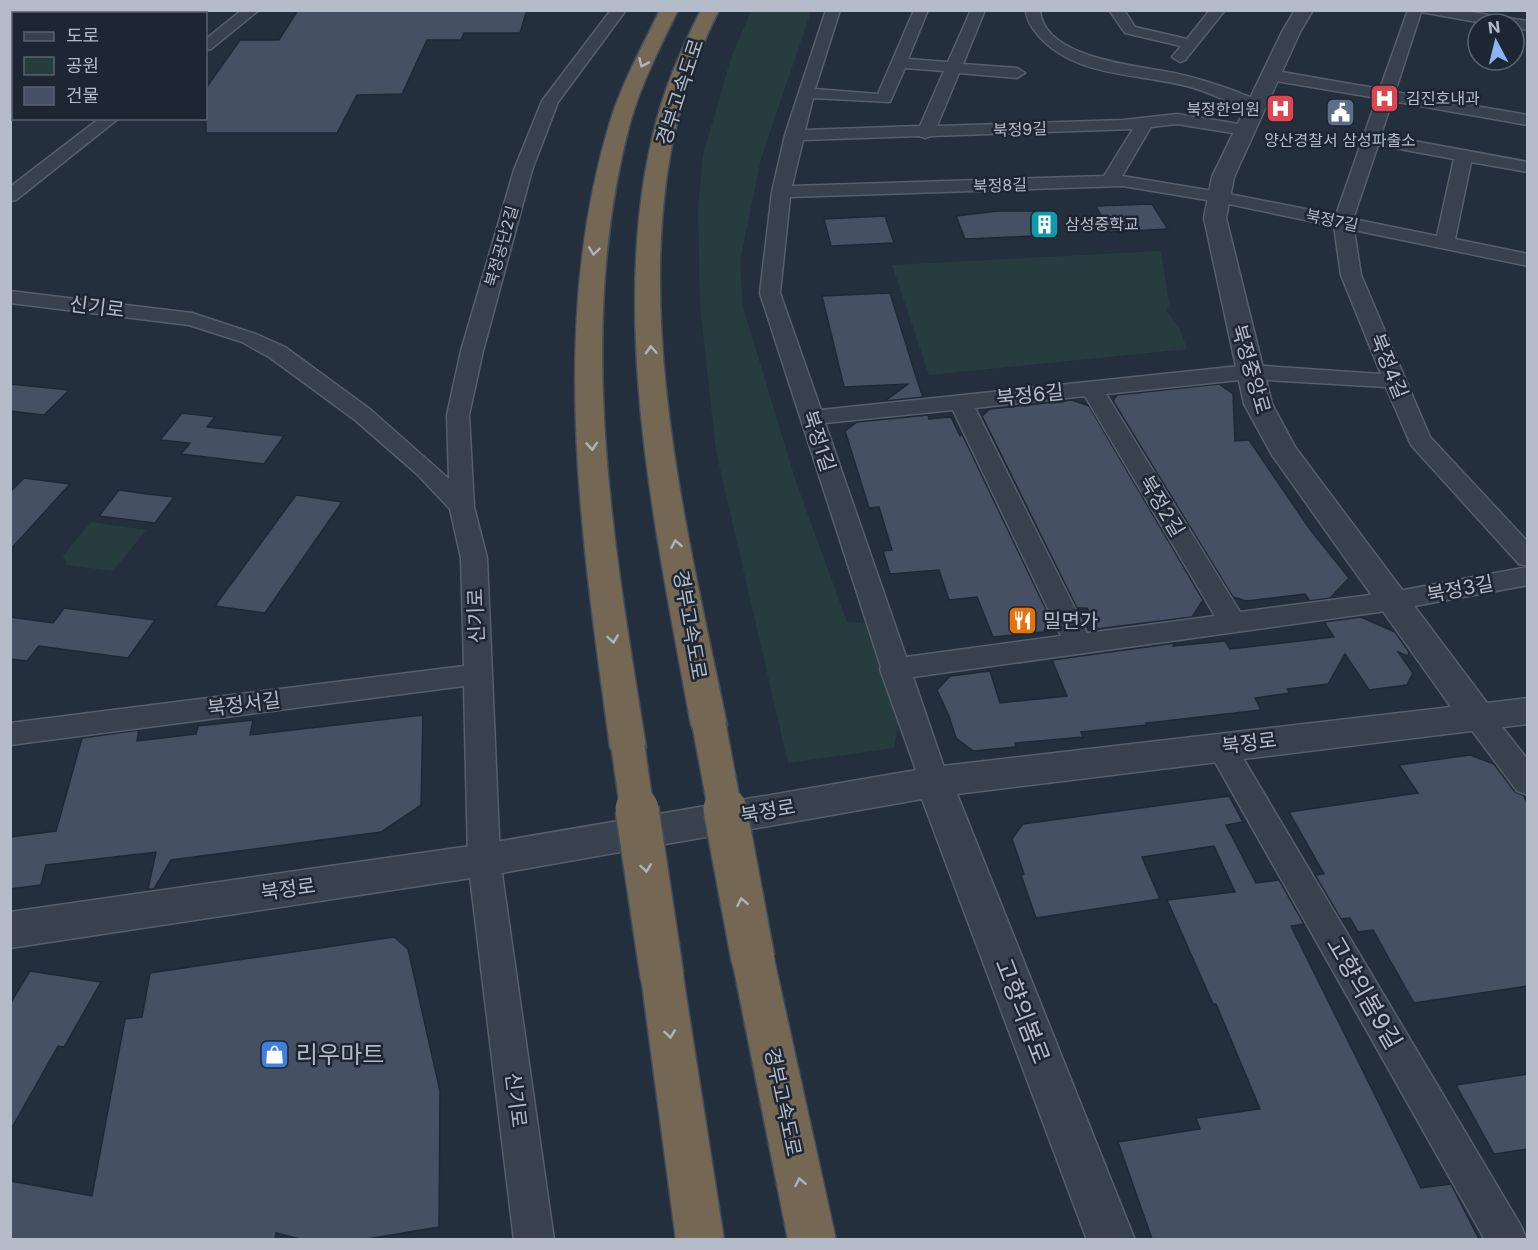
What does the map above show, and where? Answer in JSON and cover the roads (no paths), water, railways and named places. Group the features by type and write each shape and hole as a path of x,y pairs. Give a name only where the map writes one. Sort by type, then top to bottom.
{"highway":[{"name":"경부고속도로","path":"669,10 632,88 620,121 603,194 591,273 588,381 591,447 599,528 628,747 700,1239"},
{"name":"경부고속도로","path":"710,10 684,70 668,115 658,163 651,223 648,293 653,381 666,484 709,725 753,959 812,1239"}],"street":[{"path":"207,45 252,10"},
{"name":"북정공단2길","path":"462,507 458,415 472,351 523,170 539,124 550,101 619,10"},
{"name":"북정1길","path":"833,10 806,93 781,192 770,293 894,669 934,782"},
{"path":"806,93 884,99 921,10"},
{"path":"925,133 978,10"},
{"path":"1033,10 1032,15 1044,34 1062,49 1111,69 1200,84 1256,106"},
{"path":"1116,10 1130,30 1191,44"},
{"path":"1164,77 1218,10"},
{"name":"북정중앙로","path":"1304,10 1270,75 1223,177 1215,218 1249,372 1258,404 1282,449 1478,717"},
{"name":"북정4길","path":"1415,10 1343,222 1351,275 1419,441 1527,558"},
{"path":"1427,10 1527,26"},
{"path":"899,63 1017,73"},
{"path":"1270,75 1527,120"},
{"name":"북정9길","path":"794,135 925,133 1145,123 1177,119 1245,130"},
{"path":"10,196 108,120"},
{"path":"1109,182 1145,123"},
{"path":"1373,139 1527,167"},
{"path":"1445,243 1464,155"},
{"name":"북정8길","path":"781,192 1123,181 1219,197"},
{"name":"북정7길","path":"1219,197 1527,260"},
{"name":"신기로","path":"10,297 192,319 249,338 277,352 363,415 425,469 462,507 474,558 484,860 534,1239"},
{"name":"북정6길","path":"812,418 1249,372 1395,381"},
{"name":"북정2길","path":"1092,389 1233,622"},
{"path":"961,402 1078,643"},
{"name":"북정3길","path":"1393,601 1527,576"},
{"path":"894,669 1393,601"},
{"name":"북정서길","path":"10,734 478,674"},
{"name":"북정로","path":"10,930 484,860 934,782 1527,711"},
{"path":"1478,717 1527,783"},
{"name":"고향의봄9길","path":"1221,746 1507,1239"},
{"name":"고향의봄로","path":"934,782 1111,1239"}],"place":[{"name":"김진호내과","path":"1385,98"},
{"name":"북정한의원","path":"1281,109"},
{"name":"양산경찰서 삼성파출소","path":"1340,112"},
{"name":"삼성중학교","path":"1044,224"},
{"name":"밀면가","path":"1022,621"},
{"name":"리우마트","path":"275,1055"}]}
